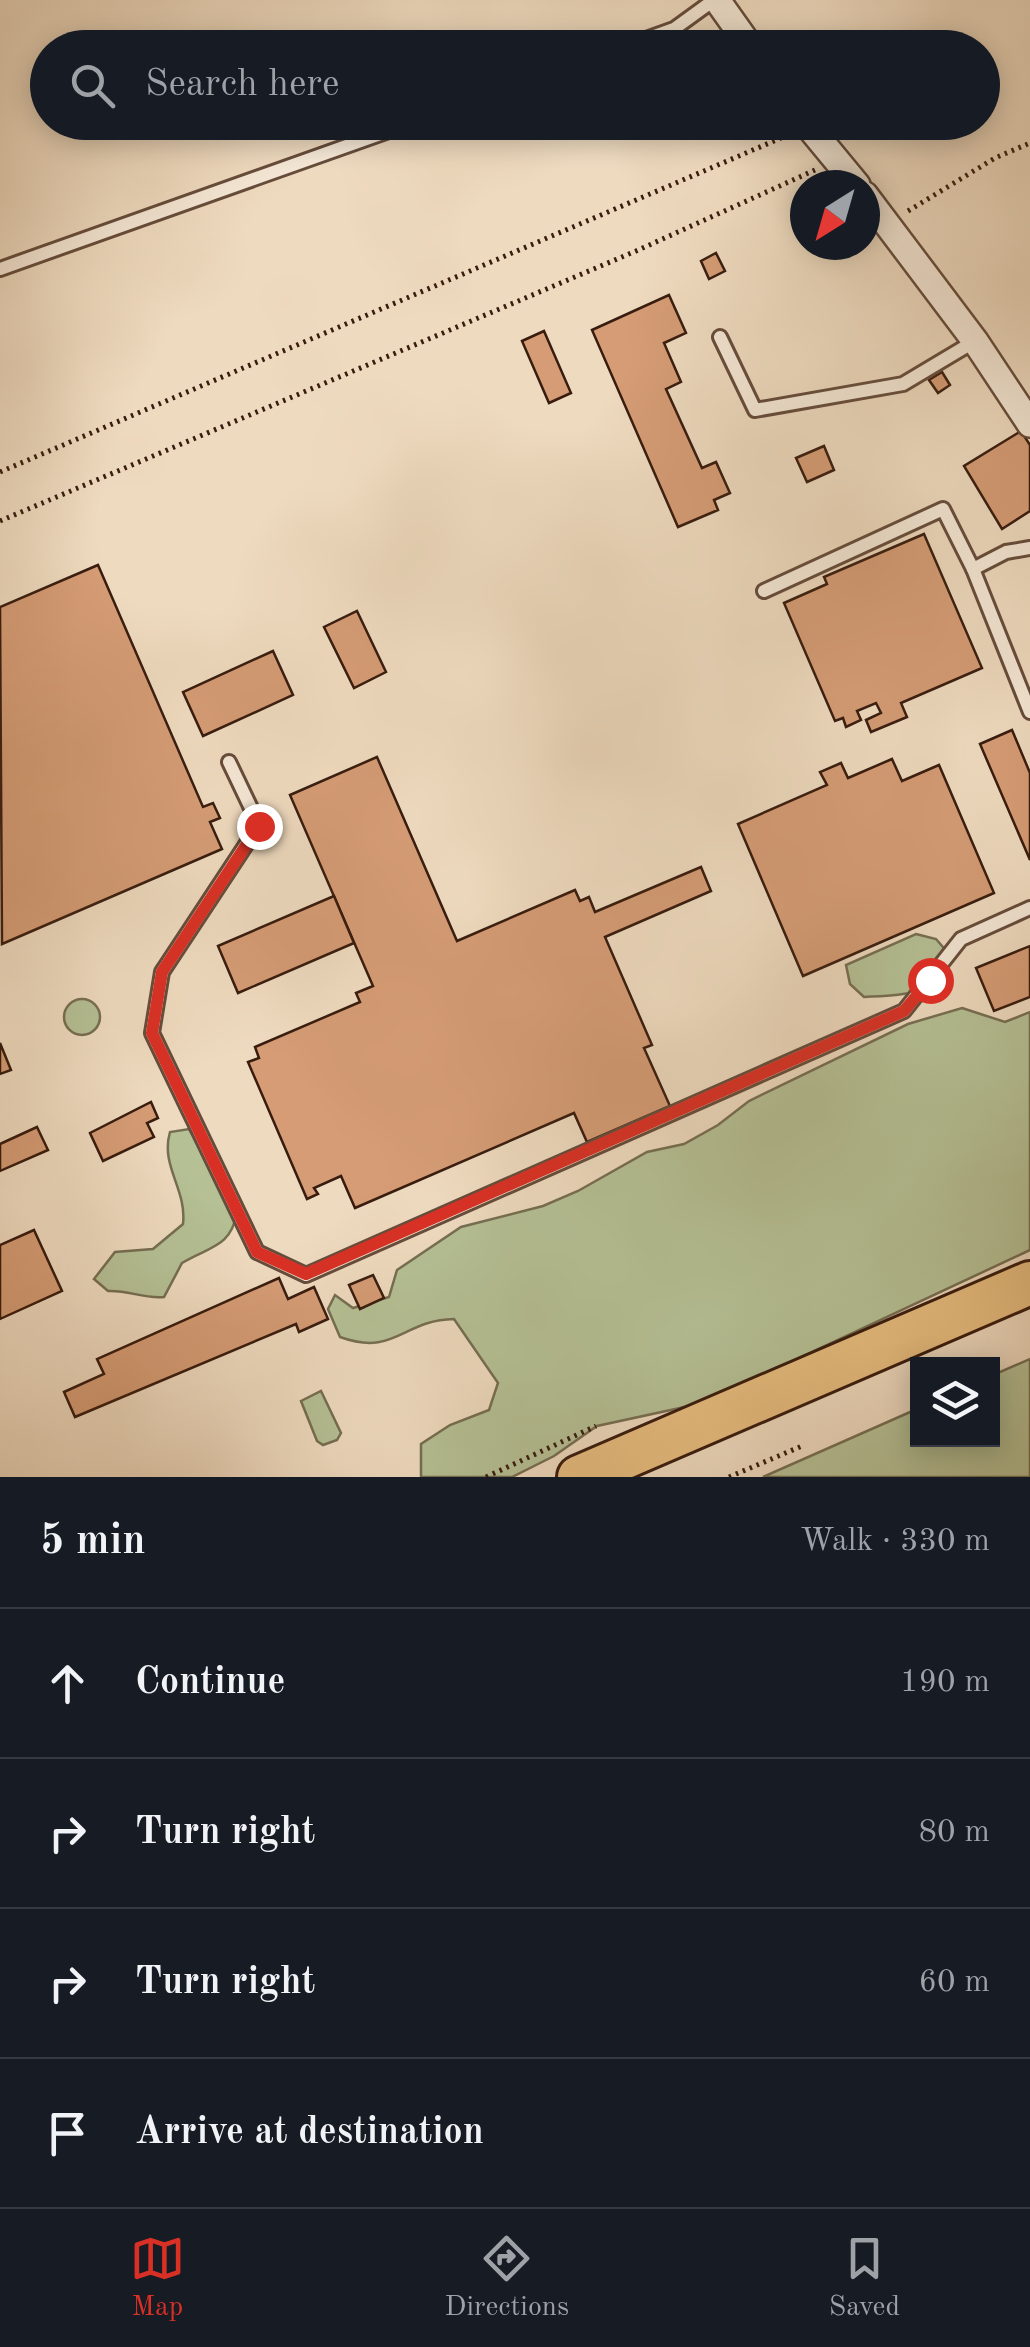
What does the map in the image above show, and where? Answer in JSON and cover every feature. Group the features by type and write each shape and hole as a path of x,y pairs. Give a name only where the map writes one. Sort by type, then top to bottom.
{"highway":[{"path":"578,1477 1030,1284"}],"street":[{"path":"715,0 738,30"},
{"path":"819,140 844,170"},
{"path":"880,213 1030,424"}],"lane":[{"path":"669,30 715,0"},
{"path":"0,268 363,140"},
{"path":"720,337 755,410 903,384 974,341"},
{"path":"764,592 943,510 974,569 1030,712"},
{"path":"974,569 1006,552 1030,548"},
{"path":"229,762 259,826 162,972 152,1033 257,1252 306,1274 904,1011 961,939 1030,908"}],"path":[{"path":"0,472 772,140"},
{"path":"888,223 995,158 1030,143"},
{"path":"0,521 636,251 836,160"},
{"path":"486,1477 596,1426"},
{"path":"728,1477 802,1446"}],"green space":[{"path":"916,934 936,939 949,954 946,968 930,986 906,994 864,997 850,984 846,965"},
{"path":"82,999 94,1005 100,1017 94,1029 82,1035 70,1029 64,1017 70,1005"},
{"path":"962,1008 1005,1022 1030,1012 1030,1250 703,1403 597,1426 554,1456 512,1477 421,1477 421,1444 450,1425 489,1410 498,1383 454,1319 422,1325 387,1340 359,1342 340,1337 328,1309 335,1295 353,1308 389,1297 397,1270 461,1227 543,1206 578,1191 647,1152 684,1144 749,1101 908,1024"},
{"path":"189,1129 237,1213 234,1224 224,1240 182,1263 164,1297 108,1291 94,1279 115,1252 153,1249 183,1224 168,1144 170,1132"},
{"path":"1030,1359 1030,1477 763,1477 910,1412 910,1447 1000,1447 1000,1372"},
{"path":"321,1391 341,1433 337,1440 323,1445 317,1441 301,1401"}],"building":[{"path":"716,253 725,271 709,279 701,261"},
{"path":"669,295 686,333 664,343 681,382 666,389 702,468 716,462 730,493 714,500 718,510 678,527 592,330"},
{"path":"544,331 571,393 549,403 522,341"},
{"path":"942,372 950,385 938,393 929,380"},
{"path":"1021,431 1030,445 1030,511 1002,529 964,466"},
{"path":"824,446 834,470 807,482 796,458"},
{"path":"924,534 982,668 901,703 907,717 871,732 866,720 881,713 876,703 857,711 861,720 846,727 843,718 835,721 784,603 827,584 824,577"},
{"path":"98,565 203,807 213,803 220,818 210,822 222,849 2,944 0,607"},
{"path":"357,611 386,672 354,688 324,627"},
{"path":"273,651 293,695 203,736 183,692"},
{"path":"1012,730 1030,773 1030,860 980,744"},
{"path":"377,757 457,941 575,890 580,901 589,897 595,912 701,867 711,891 605,937 652,1045 644,1048 670,1106 587,1142 574,1113 355,1208 341,1176 314,1188 318,1194 307,1199 248,1062 259,1058 255,1047 360,1002 356,993 373,986 290,795"},
{"path":"892,759 902,781 939,765 994,893 803,976 738,824 827,785 820,772 841,763 848,778"},
{"path":"334,896 354,943 238,993 218,946"},
{"path":"1030,946 1030,997 994,1011 976,968"},
{"path":"0,1043 11,1070 0,1074"},
{"path":"151,1102 158,1118 147,1123 154,1137 103,1161 90,1133"},
{"path":"37,1127 48,1150 0,1171 0,1144"},
{"path":"34,1230 62,1291 0,1319 0,1245"},
{"path":"373,1275 384,1298 360,1309 349,1285"},
{"path":"279,1278 288,1299 314,1287 328,1319 299,1332 296,1324 75,1417 64,1392 104,1374 97,1359"}],"route":[{"path":"259,826 162,972 152,1033 257,1252 306,1274 904,1011 930,980"}]}
